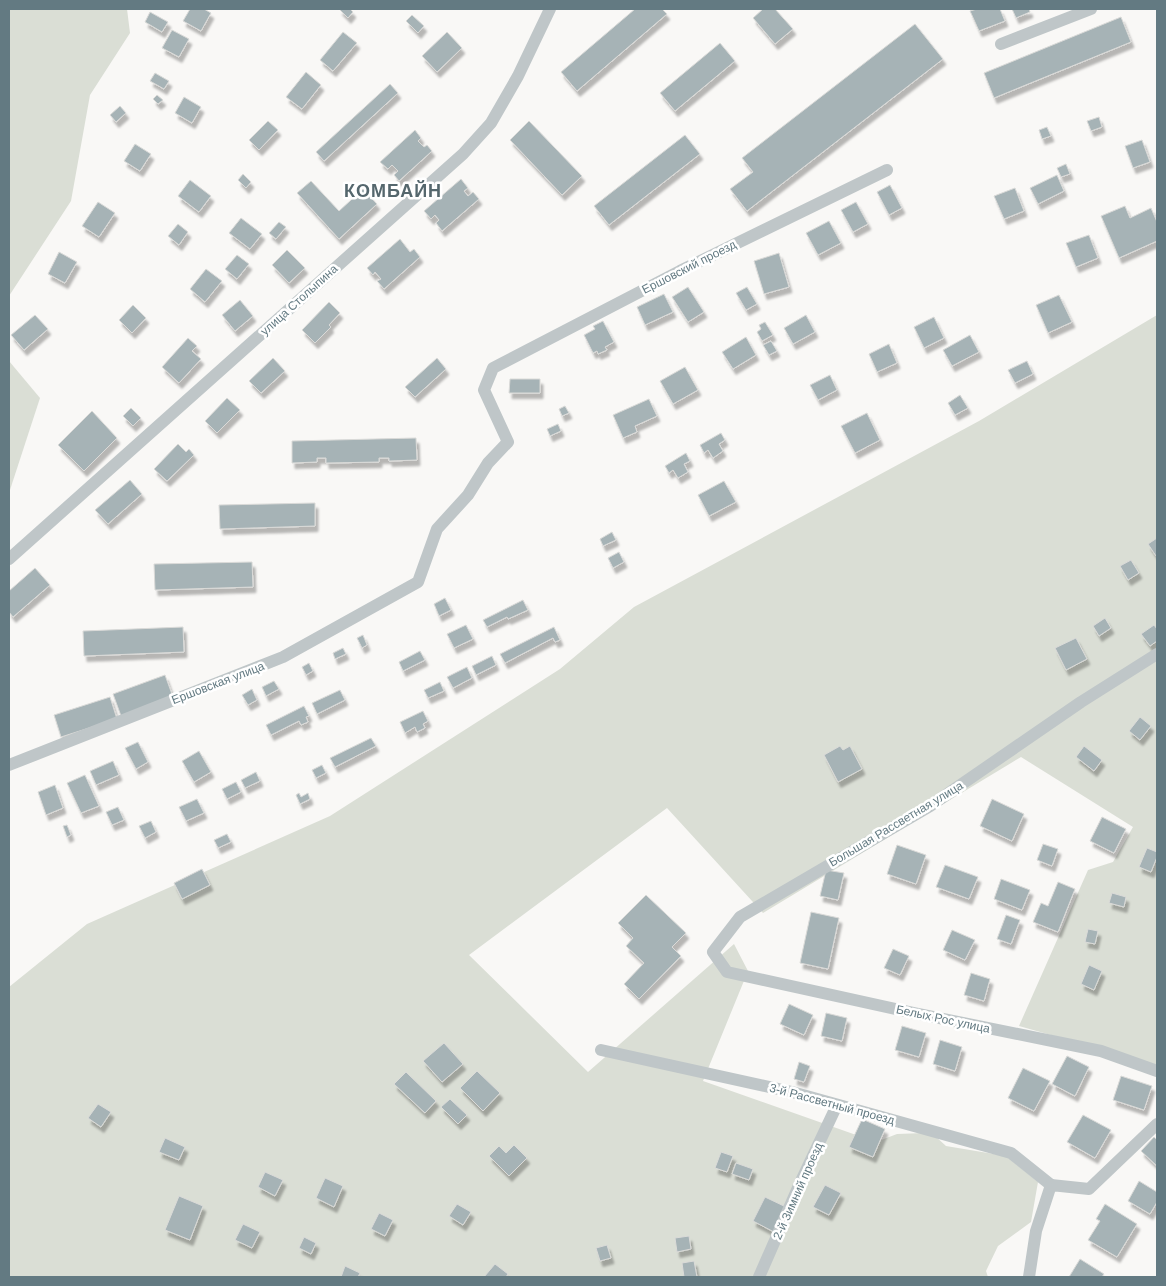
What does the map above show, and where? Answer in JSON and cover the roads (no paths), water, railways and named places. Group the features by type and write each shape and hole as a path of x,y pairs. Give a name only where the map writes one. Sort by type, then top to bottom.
{"street":[{"name":"улица Столыпина","path":"9,559 463,154 491,123 518,76 550,9"},
{"path":"1001,44 1091,9"},
{"name":"Ершовский проезд","path":"418,582 436,528 468,495 488,463 508,442 484,390 493,368 680,271 887,170"},
{"name":"Ершовская улица","path":"9,765 283,657 418,582"},
{"name":"Большая Рассветная улица","path":"727,972 713,952 740,917 930,806 1081,702 1157,654"},
{"name":"Белых Рос улица","path":"727,972 1101,1051 1157,1071"},
{"name":"3-й Рассветный проезд","path":"601,1050 792,1092 1011,1153 1051,1186"},
{"name":"2-й Зимний проезд","path":"759,1277 801,1181 838,1105"},
{"path":"1029,1277 1036,1231 1051,1186 1089,1189 1157,1124"}],"district":[{"name":"КОМБАЙН","path":"393,191"}]}
